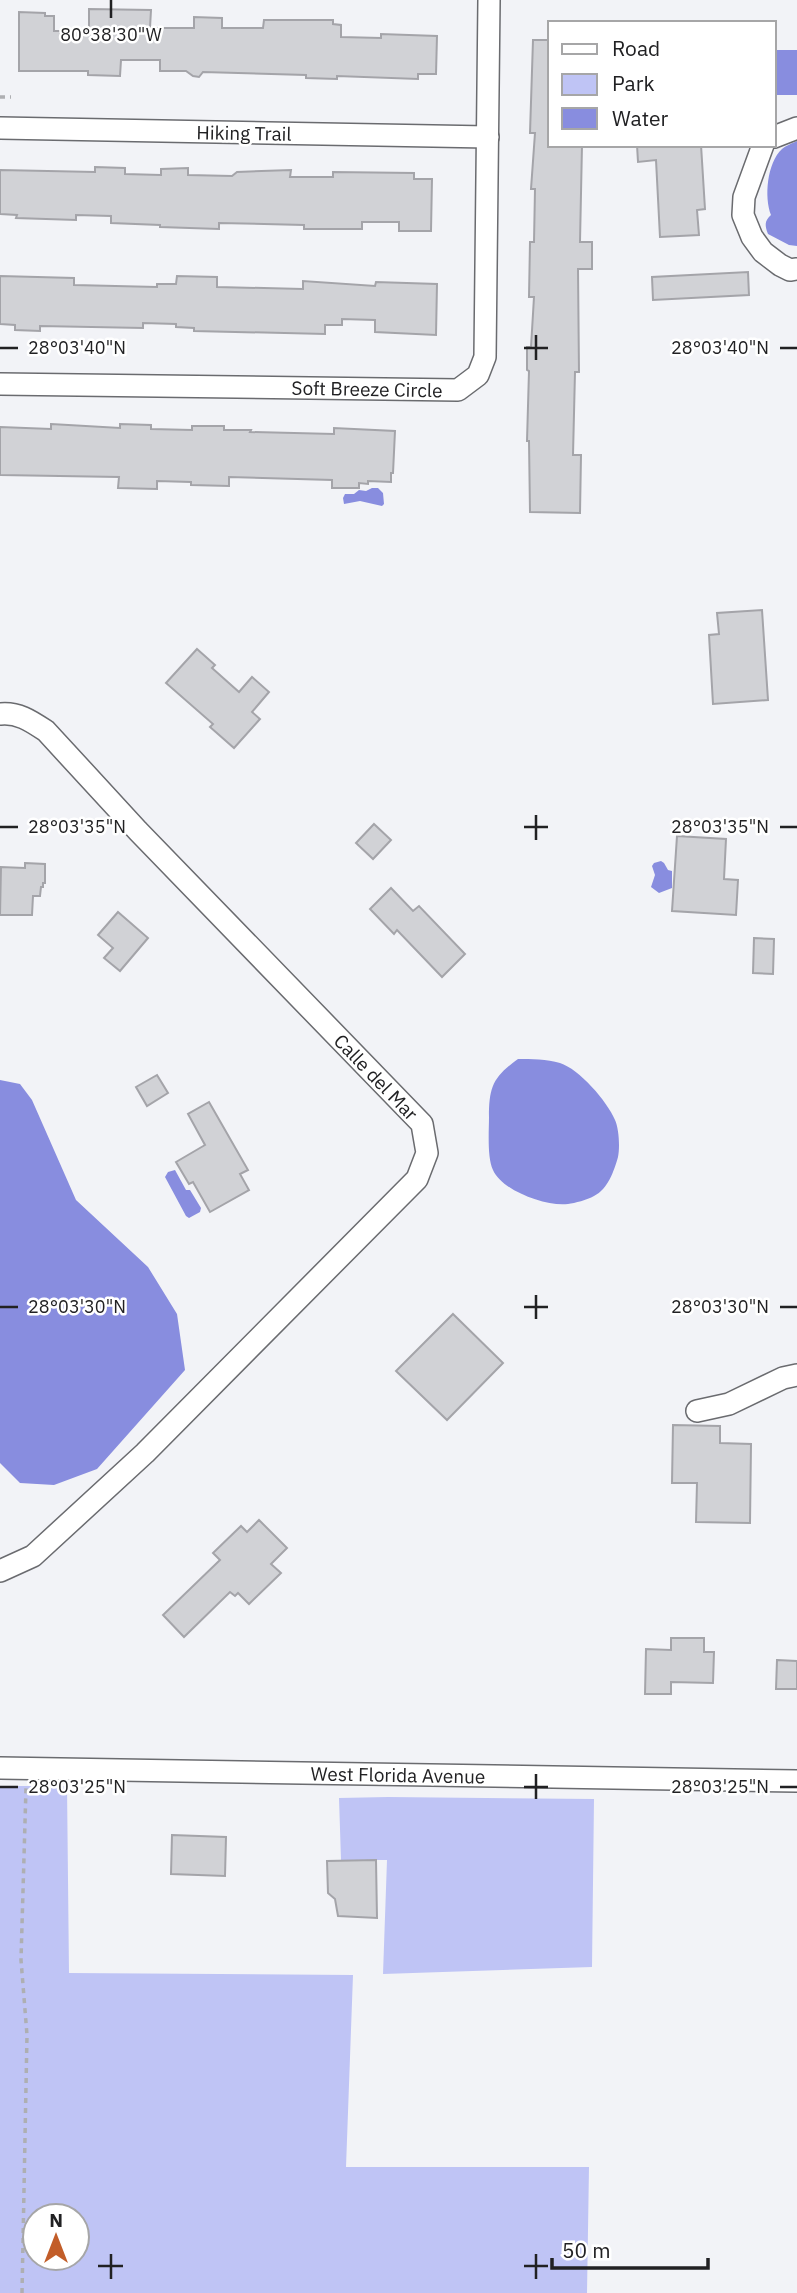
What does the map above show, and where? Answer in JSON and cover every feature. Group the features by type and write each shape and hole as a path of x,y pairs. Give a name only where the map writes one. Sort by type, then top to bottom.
{"street":[{"name":"Soft Breeze Circle","path":"0,384 458,390 478,375 485,357 489,0"},
{"name":"Hiking Trail","path":"0,128 488,137"},
{"path":"776,136 797,128"},
{"path":"762,147 744,197 743,215 752,237 763,252 780,265 790,270 797,269"},
{"name":"Calle del Mar","path":"0,714 11,713 46,731 138,831 422,1124 427,1153 417,1179 145,1453 33,1556 0,1571"},
{"path":"696,1411 729,1404 783,1378 797,1375"},
{"name":"West Florida Avenue","path":"0,1768 797,1781"}],"path":[{"path":"0,97 11,97"},
{"path":"22,2293 27,2035 21,1960 26,1769"}],"green space":[{"path":"0,1786 67,1786 69,1973 353,1975 346,2167 589,2167 587,2293 0,2293"},
{"path":"339,1798 594,1799 592,1967 383,1974 387,1860 341,1860"}],"water":[{"path":"776,50 797,50 797,95 776,95"},
{"path":"797,141 797,246 789,245 768,234 766,224 771,215 767,190 770,171 782,149"},
{"path":"378,488 383,493 382,506 360,501 344,504 345,494"},
{"path":"661,861 672,871 672,888 659,893 651,887 655,875 652,866"},
{"path":"518,1059 550,1061 567,1066 592,1087 611,1112 618,1133 618,1157 607,1184 594,1196 568,1204 537,1200 506,1185 493,1170 489,1144 492,1090 503,1071"},
{"path":"0,1080 20,1084 32,1100 76,1200 148,1267 177,1314 185,1370 97,1469 54,1485 20,1483 0,1463"},
{"path":"175,1170 186,1190 190,1190 201,1208 200,1212 189,1218 165,1177 168,1172"}],"building":[{"path":"89,9 151,10 150,28 194,28 194,17 222,18 222,28 263,28 264,20 333,20 333,24 341,25 341,37 381,38 381,34 437,36 436,74 418,74 418,79 337,76 337,79 306,78 306,75 203,72 199,77 186,71 160,71 160,60 121,60 120,76 88,75 88,71 19,71 19,12 54,16 54,31 89,31"},
{"path":"533,40 548,40 548,147 582,147 580,242 592,242 592,269 578,269 579,372 575,372 573,455 581,455 580,513 530,512 527,347 531,347 534,297 529,297 530,242 534,242 535,189 531,189 535,133 530,133"},
{"path":"637,147 701,147 705,209 697,210 699,235 660,237 656,160 638,162"},
{"path":"95,167 125,168 125,174 161,175 161,169 188,168 188,175 232,176 237,172 291,170 290,177 333,177 333,172 414,173 414,179 432,179 431,231 399,231 399,222 362,222 362,229 304,229 304,225 219,223 219,229 111,223 111,216 76,215 76,220 16,218 17,215 0,214 0,170 95,172"},
{"path":"748,272 749,295 653,300 652,277"},
{"path":"0,276 74,278 74,285 157,287 157,284 176,284 177,276 217,277 217,287 303,289 303,281 375,286 376,282 437,284 436,335 375,332 375,320 342,319 342,325 325,325 325,334 194,331 194,328 176,327 176,324 143,323 143,328 40,326 40,331 15,330 15,325 0,324"},
{"path":"51,424 120,428 120,424 151,425 151,429 192,430 192,426 224,426 224,430 251,430 250,432 334,434 334,428 395,431 393,473 391,482 368,481 368,484 359,483 359,488 332,488 332,480 229,477 229,486 157,481 157,489 118,488 119,477 0,475 0,427 51,429"},
{"path":"762,610 768,700 713,704 709,635 719,634 717,613"},
{"path":"197,649 215,665 212,668 239,692 252,677 269,692 252,712 260,719 234,748 210,727 213,724 166,683"},
{"path":"374,824 391,840 373,859 356,843"},
{"path":"677,836 726,839 724,879 738,880 736,915 672,911"},
{"path":"25,863 45,864 45,883 41,887 40,896 33,896 32,915 0,915 1,867 25,868"},
{"path":"391,888 413,911 419,906 465,954 442,977 397,930 394,934 370,909"},
{"path":"118,912 148,938 120,971 104,958 113,948 98,935"},
{"path":"754,938 774,939 773,974 753,973"},
{"path":"157,1075 168,1093 147,1106 136,1087"},
{"path":"209,1102 248,1170 240,1174 249,1190 210,1212 193,1182 189,1184 176,1162 205,1145 188,1114"},
{"path":"453,1314 503,1363 447,1420 396,1371"},
{"path":"673,1425 720,1426 720,1443 751,1444 750,1523 696,1522 697,1483 672,1483"},
{"path":"259,1520 287,1548 271,1564 281,1573 249,1604 238,1593 235,1596 230,1592 184,1637 163,1615 220,1560 213,1553 241,1526 247,1532"},
{"path":"671,1638 704,1638 704,1652 714,1652 713,1683 671,1682 671,1694 645,1694 646,1649 671,1650"},
{"path":"777,1660 797,1661 797,1689 776,1689"},
{"path":"172,1835 226,1837 225,1876 171,1874"},
{"path":"376,1860 377,1918 338,1916 335,1899 328,1893 327,1861"}]}
